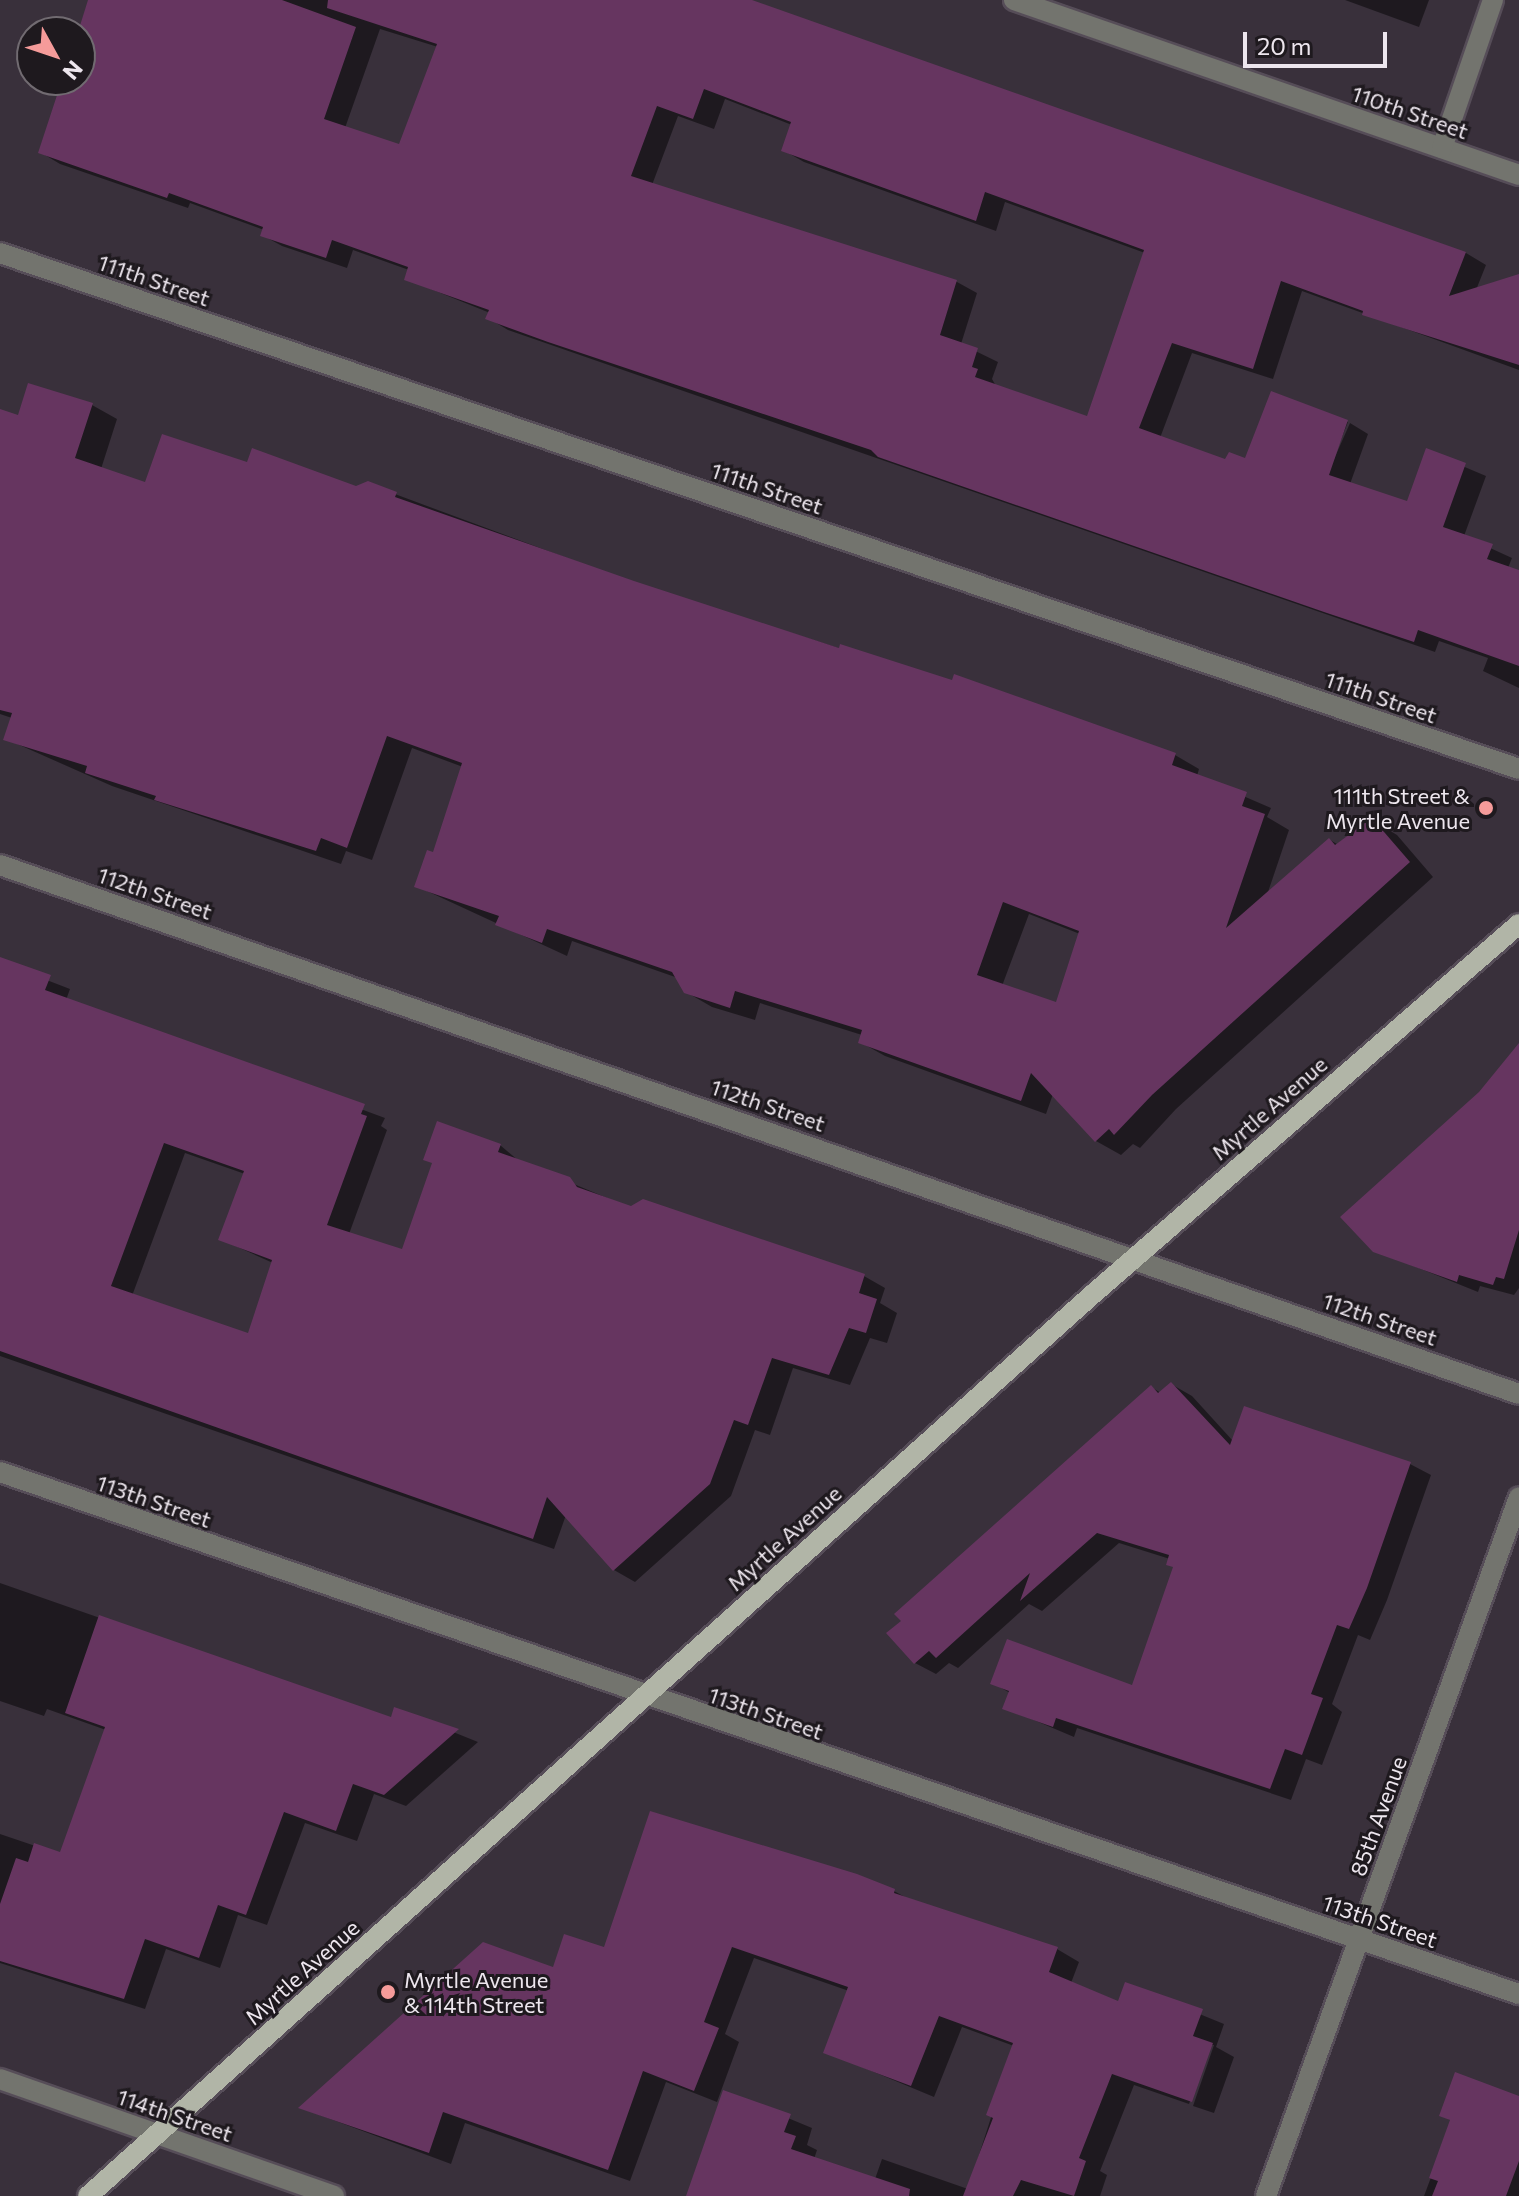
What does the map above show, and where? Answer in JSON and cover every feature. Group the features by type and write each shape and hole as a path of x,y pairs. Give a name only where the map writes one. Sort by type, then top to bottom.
{"main road":[{"name":"Myrtle Avenue","path":"88,2196 1133,1257 1519,924"}],"street":[{"name":"110th Street","path":"1014,0 1519,175"},
{"path":"1442,148 1493,0"},
{"name":"111th Street","path":"0,253 1519,769"},
{"name":"112th Street","path":"0,865 1133,1257 1519,1394"},
{"name":"113th Street","path":"0,1472 642,1697 1519,1994"},
{"name":"85th Avenue","path":"1266,2196 1519,1497"},
{"name":"114th Street","path":"0,2079 334,2196"}],"building":[{"path":"88,0 282,0 356,27 324,119 399,144 437,44 327,8 328,0 752,0 1466,252 1449,296 1519,274 1519,365 1362,315 1363,311 1281,281 1253,369 1172,343 1139,428 1225,459 1229,452 1245,458 1271,391 1348,420 1329,475 1407,501 1426,448 1466,463 1443,527 1493,544 1487,559 1519,570 1519,666 1418,630 1414,642 1324,612 878,457 871,450 548,342 485,319 489,310 404,280 408,267 332,240 326,258 260,236 263,227 169,193 167,198 38,153 57,96 96,96 96,16 83,16","holes":["704,89 791,122 781,151 976,221 985,192 1144,250 1087,416 975,377 978,369 972,367 978,348 940,335 957,280 631,176 657,106 693,119"]},
{"path":"28,383 93,403 75,458 145,482 162,434 247,462 252,448 356,486 368,481 397,492 395,497 634,581 839,648 840,644 952,680 954,674 1176,753 1172,765 1247,792 1242,806 1265,814 1226,928 1329,838 1335,845 1372,818 1410,862 1152,1095 1114,1135 1109,1129 1095,1142 1031,1073 1021,1101 858,1043 862,1030 735,991 730,1008 684,993 672,972 547,929 542,943 495,925 499,916 414,887 427,850 433,852 462,763 387,736 347,848 321,838 316,851 154,800 156,796 85,773 87,766 3,740 12,713 0,710 0,409 18,415","holes":["1003,902 1079,931 1056,1002 977,975"]},
{"path":"0,957 51,975 45,990 365,1104 361,1114 367,1116 327,1225 402,1249 432,1163 423,1160 437,1121 501,1144 498,1152 570,1177 577,1187 631,1206 643,1199 865,1274 859,1293 877,1299 866,1333 849,1328 829,1375 772,1358 748,1425 734,1420 710,1484 613,1571 547,1497 533,1539 0,1351","holes":["164,1143 244,1171 218,1240 272,1260 248,1333 111,1286"]},
{"path":"1519,1043 1519,1230 1504,1279 1496,1277 1493,1285 1459,1275 1457,1282 1373,1252 1340,1217 1479,1092"},
{"path":"1171,1382 1230,1445 1244,1406 1411,1462 1367,1588 1349,1629 1337,1625 1311,1694 1323,1698 1302,1755 1285,1749 1270,1789 1056,1718 1053,1727 1002,1709 1009,1691 990,1684 1007,1639 1132,1685 1173,1567 1166,1565 1169,1555 1097,1533 1020,1601 1030,1573 936,1658 929,1651 914,1664 886,1633 901,1621 894,1614 1151,1385 1158,1393"},
{"path":"99,1615 391,1717 394,1707 459,1729 384,1795 353,1784 336,1831 284,1812 246,1915 218,1905 199,1958 145,1939 124,1999 0,1961 0,1904 16,1858 28,1862 34,1843 60,1852 105,1727 65,1713"},
{"path":"650,1811 857,1874 895,1889 894,1893 1058,1947 1049,1972 1118,2001 1125,1982 1203,2009 1193,2036 1213,2043 1192,2102 1112,2074 1079,2158 1086,2161 1074,2196 1021,2180 1013,2196 963,2196 993,2118 986,2115 1013,2043 939,2016 911,2086 823,2053 848,1987 732,1947 704,2022 719,2028 694,2091 643,2071 608,2170 443,2112 429,2153 298,2108 483,1942 553,1967 564,1934 604,1947"},
{"path":"1455,2072 1519,2096 1519,2161 1506,2196 1432,2196 1438,2181 1429,2178 1450,2120 1439,2116"},
{"path":"723,2090 791,2114 784,2132 796,2136 791,2149 910,2189 909,2196 686,2196"}],"place":[{"name":"111th Street & Myrtle Avenue","path":"1486,808"},
{"name":"Myrtle Avenue & 114th Street","path":"388,1992"}]}
